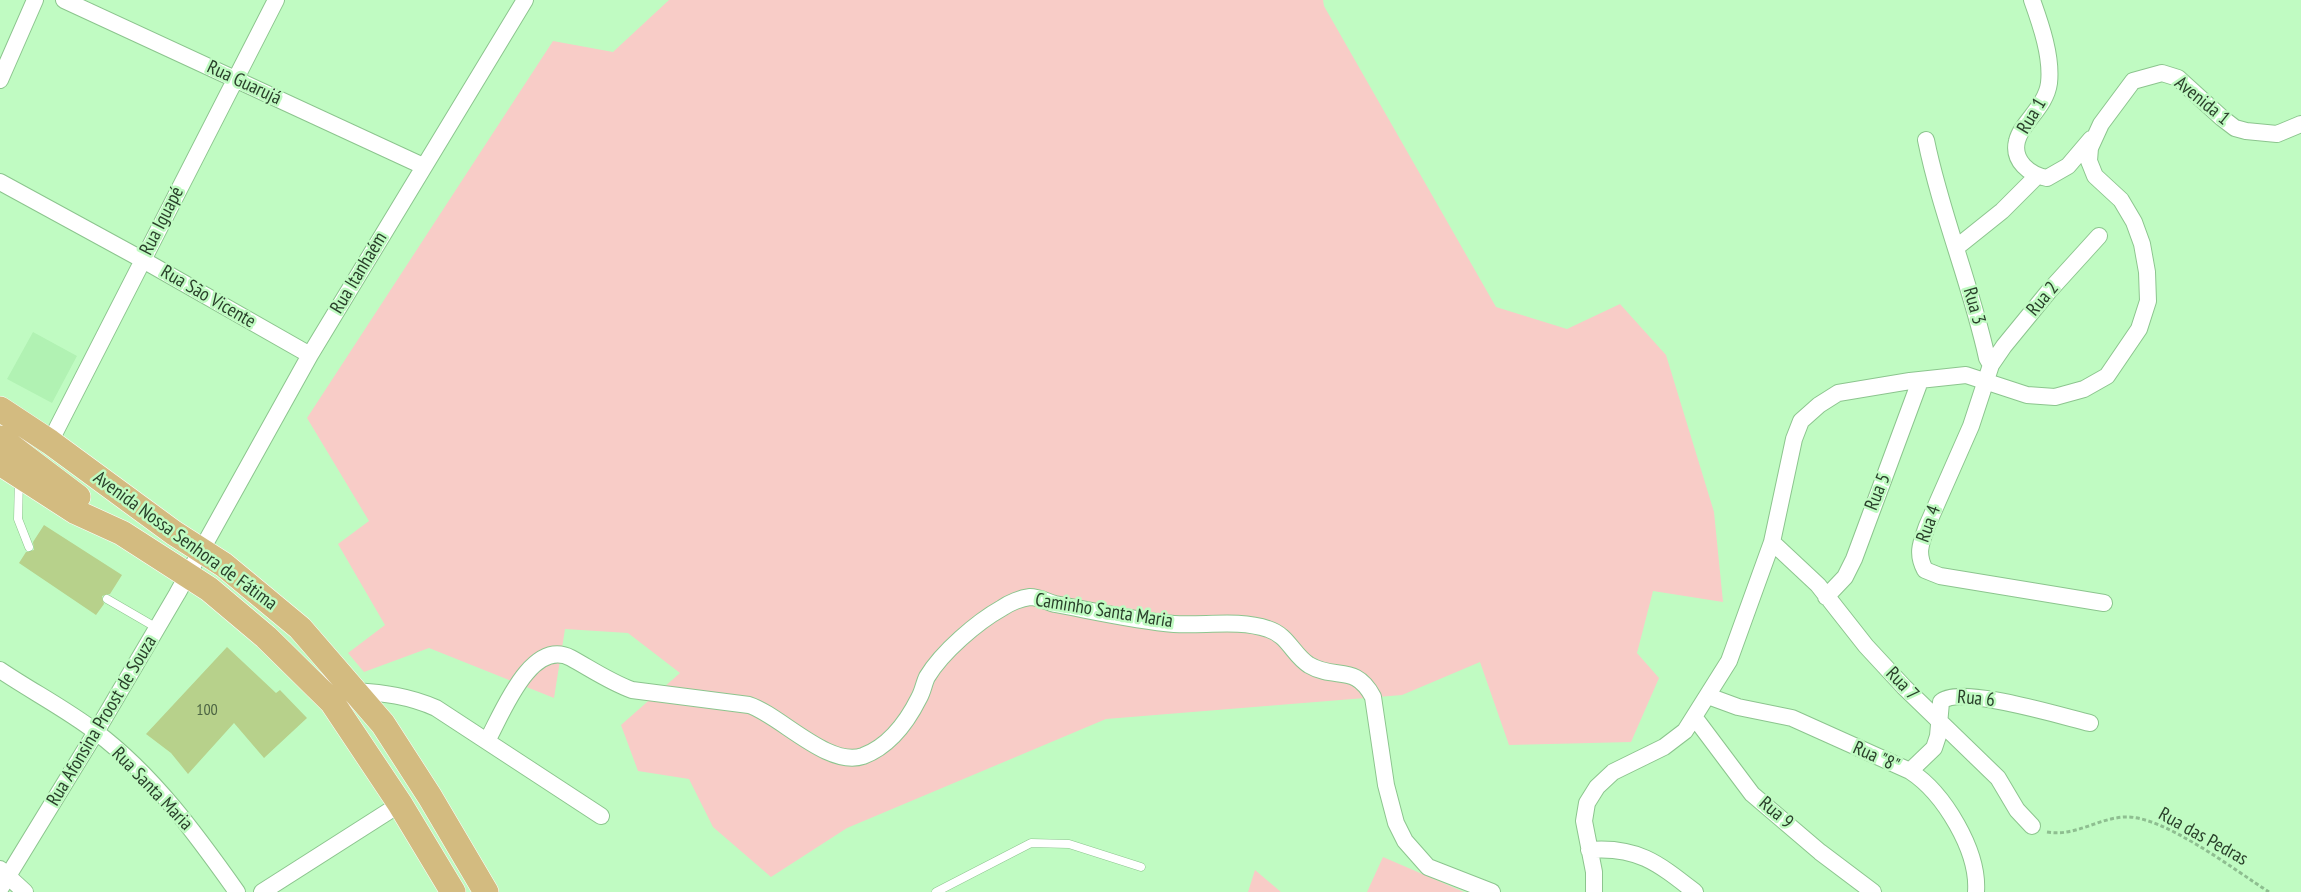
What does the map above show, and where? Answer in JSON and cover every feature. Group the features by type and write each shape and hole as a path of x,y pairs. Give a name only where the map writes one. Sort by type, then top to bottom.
{"main road":[{"name":"Avenida Nossa Senhora de Fátima","path":"0,409 50,442 224,566 300,628 383,724 430,797 486,892"},
{"path":"0,438 51,474 122,533"},
{"name":"Avenida Nossa Senhora de Fátima","path":"10,469 76,512 122,533 210,590 266,637 332,702 400,804 453,892"}],"street":[{"path":"0,80 35,0"},
{"name":"Rua Guarujá","path":"64,0 424,166"},
{"name":"Rua Iguapé","path":"50,442 276,0"},
{"name":"Rua Itanhaém","path":"202,551 310,355 525,0"},
{"name":"Rua 1","path":"2032,0 2046,53 2049,83 2040,105 2017,140 2017,152 2023,166 2037,176"},
{"name":"Avenida 1","path":"2097,132 2133,81 2162,73 2178,78 2222,118 2240,129 2276,134 2301,124"},
{"path":"1957,247 1989,223 2037,176 2047,178 2068,166 2097,132"},
{"path":"1594,892 1594,872 1584,821 1587,803 1597,787 1613,772 1664,747 1685,731 1695,718 1729,661 1772,542 1794,439 1801,421 1819,405 1838,393 1966,375 2027,396 2055,397 2084,389 2107,376 2139,329 2148,301 2147,272 2142,244 2134,222 2121,200 2094,176 2089,161 2090,148 2097,132"},
{"name":"Rua 3","path":"1926,140 1934,179 1957,247 1987,358 1991,365"},
{"name":"Rua São Vicente","path":"0,182 143,260 310,355"},
{"name":"Rua 2","path":"1991,365 2049,291 2099,236"},
{"name":"Rua 4","path":"1991,365 1987,383 1919,546 1921,562 1925,570 1940,576 2104,603"},
{"name":"Rua 5","path":"1826,597 1842,582 1851,565 1920,380"},
{"name":"Rua 7","path":"1772,542 1818,585 1884,666 1998,778 2017,810 2032,826"},
{"name":"Rua Afonsina Proost de Souza","path":"3,878 96,732 202,551"},
{"name":"Caminho Santa Maria","path":"487,741 526,672 546,656 557,653 570,658 616,685 632,690 749,705 761,709 776,722 834,754 861,757 877,749 895,736 919,698 927,677 946,653 1002,608 1018,600 1030,597 1102,613 1165,623 1253,626 1278,632 1300,659 1311,666 1322,671 1357,677 1367,686 1373,697 1387,792 1396,823 1405,841 1428,867 1492,892"},
{"name":"Rua Santa Maria","path":"0,670 96,732 139,771 197,836 237,892"},
{"path":"355,691 392,694 416,699 445,713 529,771 601,816"},
{"name":"Rua 6","path":"1910,771 1934,748 1938,736 1941,702 1945,698 1956,695 2001,701 2090,723"},
{"name":"Rua \"8\"","path":"1708,696 1738,707 1792,718 1910,771 1923,780 1935,792 1960,832 1972,859 1977,882 1976,892"},
{"name":"Rua 9","path":"1695,718 1752,794 1820,852 1873,892"},
{"path":"262,892 400,804"},
{"path":"1589,850 1610,848 1646,857 1695,892"},
{"path":"3,878 25,892"}],"lane":[{"path":"10,469 18,519 29,547"},
{"path":"107,599 157,628"},
{"path":"936,892 1031,843 1069,844 1141,867"}],"path":[{"name":"Rua das Pedras","path":"2032,826 2049,832 2071,832 2102,821 2126,816 2155,822 2269,892"}],"shaded area":[{"path":"669,0 1323,0 1324,6 1496,307 1567,329 1620,304 1666,355 1714,512 1723,602 1653,591 1637,653 1659,678 1631,742 1509,745 1480,662 1402,695 1106,719 847,828 771,877 713,827 689,779 638,771 621,725 680,673 628,633 565,629 554,698 429,648 364,672 348,653 385,625 338,544 369,521 307,418 553,41 613,52"},
{"path":"33,332 77,356 52,403 7,379"},
{"path":"1383,857 1464,892 1367,892"},
{"path":"1255,870 1281,892 1248,892"}],"building":[{"path":"44,525 122,575 110,594 102,596 104,604 96,615 19,563 26,552 34,550 33,542"},
{"path":"227,647 276,693 280,690 307,718 264,758 234,723 188,774 171,753 146,734"}]}
